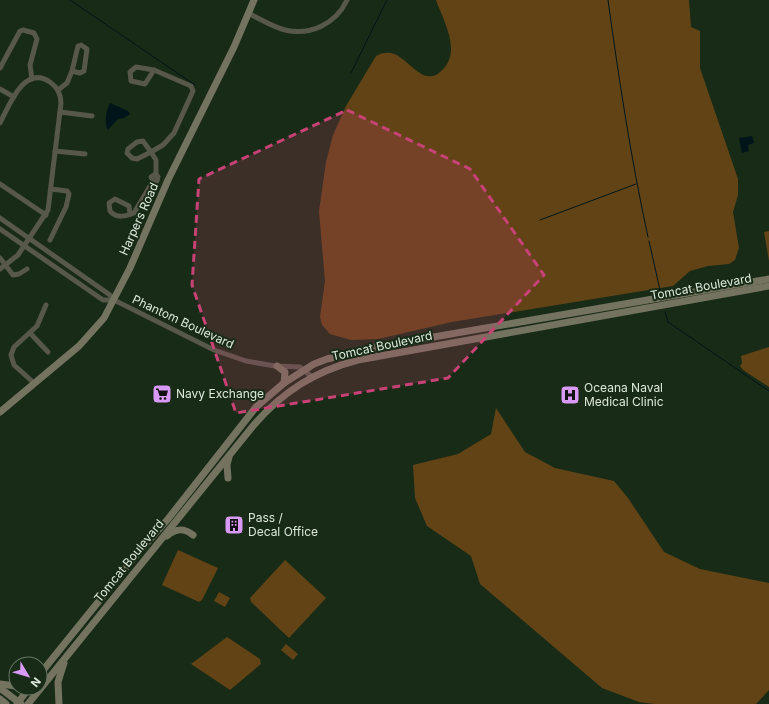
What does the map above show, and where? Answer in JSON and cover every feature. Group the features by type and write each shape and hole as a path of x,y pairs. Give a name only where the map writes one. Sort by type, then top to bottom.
{"main road":[{"name":"Harpers Road","path":"0,412 79,346 96,328 114,300 130,268 167,182 234,47 254,0"},
{"name":"Tomcat Boulevard","path":"48,664 168,518 256,407 284,383 305,370 327,359 370,348 769,279"},
{"name":"Tomcat Boulevard","path":"28,704 264,412 294,387 325,370 358,360 769,286"},
{"path":"277,366 285,372 284,383"},
{"path":"228,478 226,465 229,455"},
{"path":"154,548 172,531 178,529 185,530 193,535"},
{"path":"59,704 58,682 68,654"},
{"path":"0,688 18,703"},
{"path":"0,700 6,704"}],"street":[{"path":"248,13 284,30 307,31 322,26 330,21 347,0"},
{"path":"0,68 20,31 23,30 34,33 37,39 30,65 32,79"},
{"path":"58,90 68,83 78,46 85,46 87,49 84,70 82,73 72,72"},
{"path":"130,214 137,210 156,178 156,160 151,152 147,145 140,141 127,151 130,157 134,159 151,152 163,145 174,133 193,90 191,86 186,83 154,70 134,68 130,72 130,81 145,84 154,70"},
{"path":"0,123 20,87 32,79 48,80 58,90 61,99 60,112 51,189 46,215 18,256 0,269"},
{"path":"0,89 14,97"},
{"path":"60,112 92,116"},
{"path":"55,150 85,154"},
{"path":"156,178 167,182"},
{"path":"0,184 46,215"},
{"path":"50,240 66,208 69,194 67,191 51,189"},
{"name":"Phantom Boulevard","path":"0,218 110,295 114,300 214,350 246,361 277,366 300,367 305,370"},
{"name":"Phantom Boulevard","path":"0,229 103,300 114,300"},
{"path":"0,258 13,276 27,269"},
{"path":"34,383 14,365 11,355 14,347 37,326 46,305"},
{"path":"30,333 48,352"},
{"path":"305,370 312,377"}],"highlighted area":[{"path":"347,110 470,169 544,275 448,378 236,413 192,285 199,179"}],"shaded area":[{"path":"436,0 689,0 691,27 700,31 700,68 738,179 738,195 733,212 739,248 735,260 729,264 708,266 690,271 673,286 452,322 378,339 351,340 330,334 322,325 320,317 325,281 319,211 326,162 333,135 346,106 376,56 383,53 391,53 398,56 417,71 424,75 430,76 437,74 445,67 451,51 451,43 446,25"},
{"path":"110,103 128,111 130,114 124,118 118,119 108,130 106,116"},
{"path":"752,136 754,143 748,145 749,151 742,153 739,138"},
{"path":"769,231 769,261 764,232"},
{"path":"769,347 769,387 743,370 740,366 742,363 741,356"},
{"path":"496,408 525,452 555,468 614,481 628,498 664,552 700,569 769,583 769,690 756,704 655,704 639,702 602,688 480,584 471,556 427,526 415,498 413,465 458,454 491,434"},
{"path":"178,550 218,568 202,600 199,602 162,585"},
{"path":"285,560 326,598 289,638 251,602 250,598"},
{"path":"219,592 230,598 225,607 214,601"},
{"path":"227,637 260,659 261,664 230,690 191,664"},
{"path":"286,644 298,654 293,660 281,650"}],"waterway":[{"path":"70,0 195,85"},
{"path":"351,73 387,0"},
{"path":"608,0 616,60 636,178 648,237"},
{"path":"540,220 636,184"},
{"path":"649,241 660,290"},
{"path":"665,312 668,322 769,391"}],"place":[{"name":"Navy Exchange","path":"162,394"},
{"name":"Oceana Naval Medical Clinic","path":"570,395"},
{"name":"Pass / Decal Office","path":"234,525"}]}
